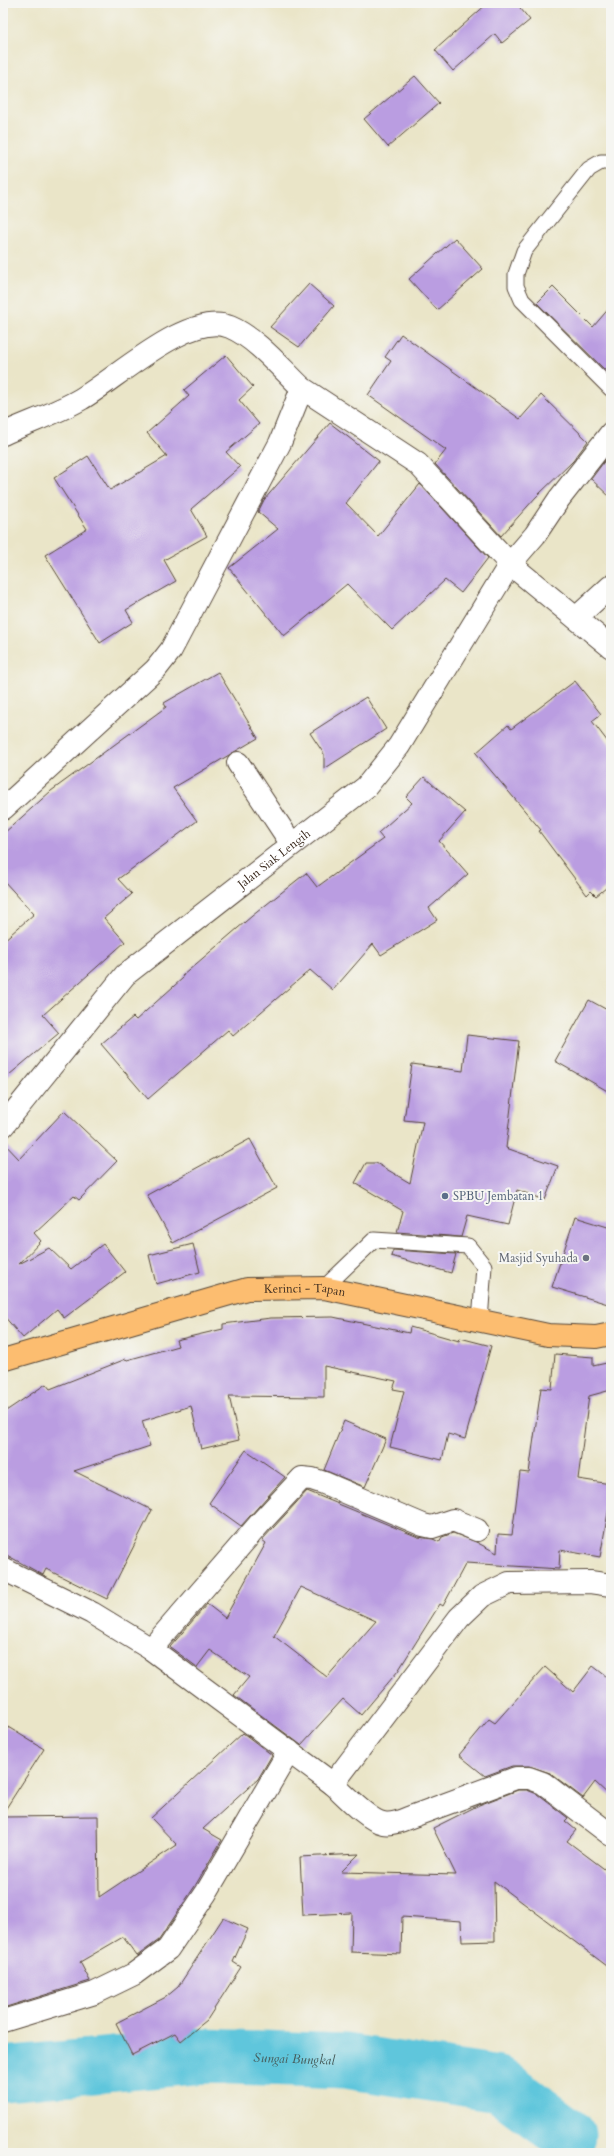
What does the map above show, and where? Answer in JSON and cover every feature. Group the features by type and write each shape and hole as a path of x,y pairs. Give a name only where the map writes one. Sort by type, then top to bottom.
{"highway":[{"name":"Kerinci - Tapan","path":"3,1360 247,1289 324,1288 548,1335 596,1337 611,1334"}],"street":[{"path":"3,434 81,399 180,332 210,323 229,326 248,337 302,388 418,464 510,564 611,647"},
{"path":"3,809 156,668 171,650 280,442 302,388"},
{"name":"Jalan Siak Lengih","path":"3,1126 125,975 291,843 366,787 399,746 510,564 535,536 560,499 611,433"},
{"path":"576,618 611,586"},
{"path":"238,763 291,843"},
{"path":"151,1649 302,1478 312,1479 324,1483 423,1525 432,1526 453,1520 477,1530"},
{"path":"3,1569 92,1613 151,1649 333,1784 370,1816 383,1824 394,1823 516,1778 529,1778 543,1783 611,1835"},
{"path":"333,1784 459,1618 482,1596 509,1583 590,1582 611,1585"},
{"path":"3,2022 95,1993 134,1974 168,1949 206,1893 289,1751"}],"lane":[{"path":"611,162 601,162 589,169 524,251 516,274 516,286 522,300 611,389"},
{"path":"324,1288 374,1240 468,1246 484,1266 480,1321"}],"building":[{"path":"488,3 516,3 530,20 502,43 495,34 453,71 435,50"},
{"path":"415,76 439,103 388,147 364,119"},
{"path":"455,238 483,269 437,310 409,279"},
{"path":"309,284 334,306 299,347 270,327"},
{"path":"553,287 593,327 611,306 611,376 537,303"},
{"path":"401,334 520,419 541,395 588,441 573,461 536,497 501,536 435,464 446,450 368,395 391,361 385,357"},
{"path":"226,355 253,387 239,400 259,424 226,452 240,467 191,509 207,536 164,560 176,581 126,610 133,622 100,643 45,555 87,529 54,478 88,456 110,490 167,456 147,433 189,396 184,390"},
{"path":"330,423 379,461 346,503 378,536 420,484 488,558 461,593 445,580 392,630 347,584 284,636 229,568 278,529 258,512 264,500"},
{"path":"606,459 611,464 611,498 591,479"},
{"path":"218,672 258,738 173,788 197,821 118,879 132,894 104,918 125,942 43,1015 59,1033 3,1080 3,941 34,914 3,880 3,834 51,791 166,707 164,703"},
{"path":"575,681 601,714 592,721 611,746 611,884 596,896 591,891 587,895 539,831 541,830 476,753 508,725 511,729"},
{"path":"366,697 386,729 324,769 324,754 310,733"},
{"path":"424,777 465,812 439,841 468,874 429,908 437,920 381,955 373,944 333,990 310,970 233,1036 228,1030 148,1099 101,1044 133,1017 136,1020 183,978 182,976 252,916 306,873 317,887 383,839 378,833 412,803 406,797"},
{"path":"589,1000 611,1012 611,1093 555,1061"},
{"path":"467,1035 519,1041 506,1148 558,1166 545,1200 517,1190 508,1225 467,1216 461,1237 397,1232 403,1211 355,1183 366,1163 376,1163 410,1183 423,1122 404,1120 412,1064 463,1071"},
{"path":"64,1111 117,1161 79,1200 74,1196 34,1233 41,1241 19,1264 49,1248 71,1269 103,1244 125,1272 64,1318 57,1309 23,1338 3,1315 3,1142 19,1159"},
{"path":"250,1139 277,1188 173,1243 147,1195"},
{"name":"Masjid Syuhada","path":"575,1217 611,1228 611,1305 552,1287"},
{"path":"193,1244 200,1272 156,1284 149,1255"},
{"path":"393,1250 456,1254 451,1273 391,1256"},
{"path":"333,1317 409,1333 410,1327 459,1341 460,1338 491,1346 465,1439 448,1434 442,1460 390,1447 404,1391 393,1389 396,1381 324,1366 324,1397 229,1396 239,1440 201,1449 191,1406 142,1421 150,1446 74,1471 152,1510 107,1599 46,1569 43,1575 3,1553 3,1413 46,1384 50,1389 126,1359 127,1360 178,1346 176,1340 223,1329 223,1324 271,1318"},
{"path":"555,1354 593,1357 593,1366 611,1362 611,1390 589,1396 578,1479 611,1484 611,1496 600,1557 560,1550 559,1569 466,1563 443,1606 440,1604 398,1671 361,1715 343,1699 301,1745 234,1695 249,1677 210,1650 197,1667 170,1647 207,1604 225,1618 266,1543 262,1540 307,1491 418,1537 433,1539 439,1542 442,1537 453,1533 476,1542 497,1553 498,1534 512,1535 520,1472 529,1473 541,1388 552,1389","holes":["301,1587 376,1621 327,1677 274,1636"]},
{"path":"344,1421 386,1439 365,1487 324,1470"},
{"path":"246,1450 285,1477 241,1526 209,1503"},
{"path":"593,1666 611,1680 611,1797 595,1782 583,1798 550,1773 529,1766 512,1766 485,1776 459,1755 489,1719 495,1723 545,1667 573,1692"},
{"path":"3,1724 44,1749 3,1813"},
{"path":"243,1733 272,1755 258,1779 203,1829 222,1840 195,1886 159,1940 137,1956 123,1937 80,1962 90,1981 3,2008 3,1817 98,1816 99,1897 177,1845 151,1818"},
{"path":"518,1790 527,1790 537,1794 568,1818 565,1821 576,1830 567,1841 611,1874 611,1969 494,1881 495,1941 462,1942 461,1921 402,1917 401,1954 351,1952 352,1913 303,1915 300,1857 359,1854 341,1872 456,1875 433,1828 479,1805"},
{"path":"223,1918 248,1929 233,1962 241,1967 207,2020 181,2041 175,2033 132,2055 116,2023 166,1997 178,1987"}],"waterway":[{"name":"Sungai Bungkal","path":"3,2074 205,2056 345,2061 499,2084 568,2135"}],"place":[{"name":"SPBU Jembatan 1","path":"445,1196"},
{"name":"Masjid Syuhada","path":"586,1258"}]}
